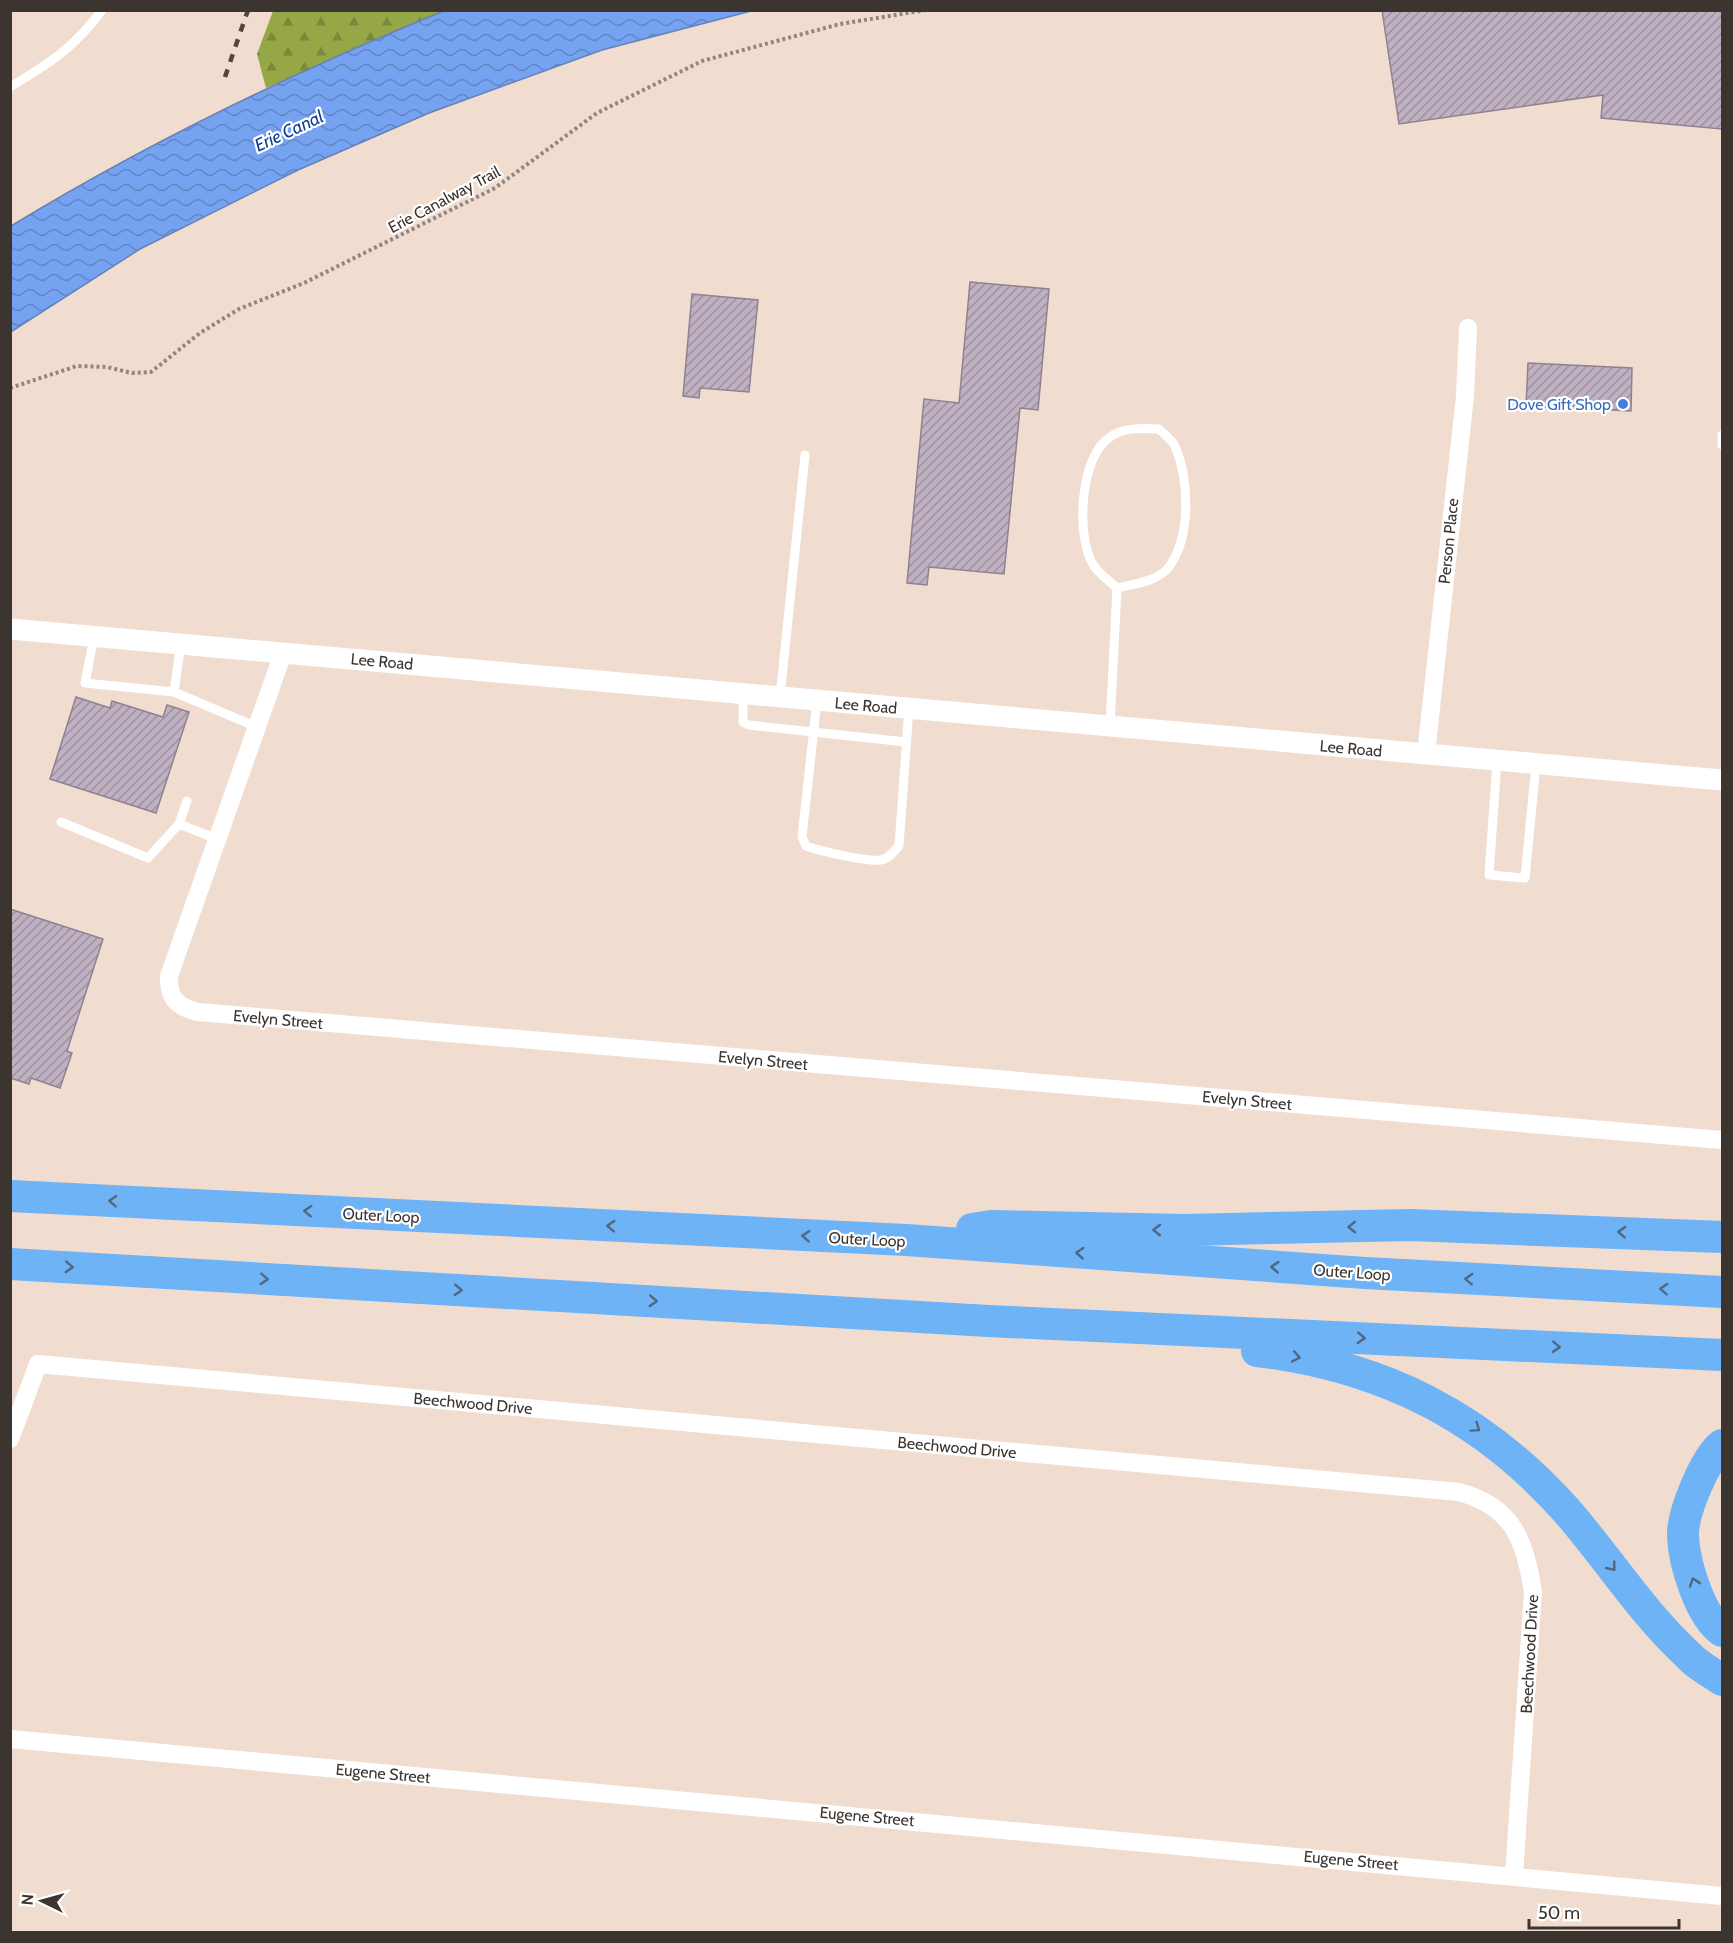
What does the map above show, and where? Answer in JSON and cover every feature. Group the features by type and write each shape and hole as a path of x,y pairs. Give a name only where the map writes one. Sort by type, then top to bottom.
{"highway":[{"name":"Outer Loop","path":"10,1196 906,1240 1365,1274 1722,1292"},
{"path":"906,1240 991,1226 1185,1230 1410,1225 1722,1236"},
{"path":"10,1264 988,1321 1722,1355"},
{"path":"988,1321 1296,1356 1372,1377 1437,1404 1498,1444 1525,1467 1566,1510 1653,1618 1690,1658 1722,1680"},
{"path":"1722,1445 1694,1491 1683,1535 1692,1582 1714,1626 1722,1631"}],"street":[{"name":"Person Place","path":"1426,754 1464,396 1468,328"},
{"name":"Lee Road","path":"10,629 1722,780"},
{"name":"Evelyn Street","path":"284,653 169,975 168,989 173,1001 184,1009 198,1012 1722,1140"},
{"name":"Beechwood Drive","path":"10,1439 38,1364 1459,1492 1483,1498 1503,1514 1518,1537 1528,1562 1533,1592 1514,1875"},
{"name":"Eugene Street","path":"10,1739 1514,1875 1722,1896"}],"lane":[{"path":"10,87 59,57 86,32 102,10"},
{"path":"1110,726 1117,588 1094,565 1084,535 1084,494 1092,456 1110,436 1135,428 1159,429 1174,444 1182,468 1185,511 1181,542 1171,566 1146,583 1117,588"},
{"path":"1722,435 1722,445"},
{"path":"780,697 805,455"},
{"path":"94,637 85,683 174,692 257,727"},
{"path":"174,692 181,644"},
{"path":"743,694 743,722 813,733 906,742"},
{"path":"817,700 802,837 806,846 818,851 882,860 899,846 909,708"},
{"path":"1497,760 1489,875 1525,878 1536,764"},
{"path":"61,822 148,858 179,824 187,801"},
{"path":"179,824 217,839"}],"path":[{"name":"Erie Canalway Trail","path":"10,388 77,366 107,367 132,373 151,372 200,333 239,309 304,283 495,188 597,113 702,61 840,24 926,10"}],"green space":[{"path":"273,11 446,11 266,88 257,54"}],"water":[{"name":"Erie Canal","path":"446,10 751,11 602,50 429,113 298,170 140,249 11,332 11,226 116,165 224,109 390,33"}],"building":[{"path":"1382,10 1722,10 1722,129 1601,118 1603,95 1399,124"},
{"path":"970,282 1049,289 1038,410 1020,408 1004,574 929,567 927,585 907,583 924,399 959,403"},
{"path":"692,294 758,300 749,392 700,388 699,398 683,396"},
{"path":"1528,363 1632,368 1631,411 1526,406"},
{"path":"76,697 110,708 112,701 163,717 167,705 189,712 156,813 50,779"},
{"path":"10,909 103,939 67,1051 72,1053 60,1088 31,1078 29,1084 10,1078"}],"railway":[{"path":"225,77 248,10"}],"place":[{"name":"Dove Gift Shop","path":"1623,404"}]}
